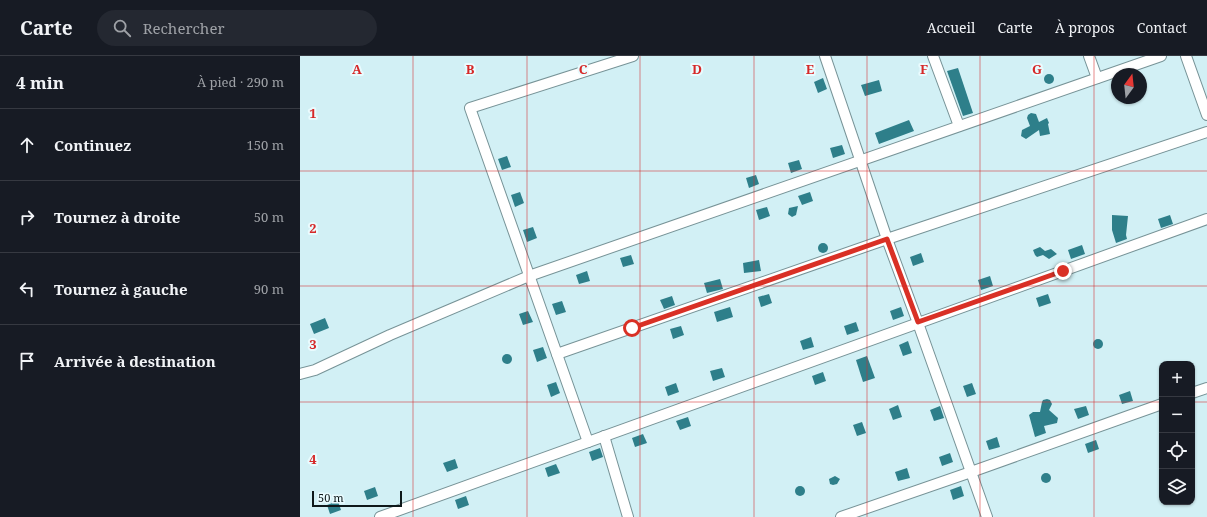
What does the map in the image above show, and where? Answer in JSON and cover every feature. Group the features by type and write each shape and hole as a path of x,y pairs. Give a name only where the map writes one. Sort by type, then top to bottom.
{"street":[{"path":"588,442 470,108 633,56"},
{"path":"825,56 887,239 987,517"},
{"path":"933,56 959,126"},
{"path":"1089,56 1097,78"},
{"path":"300,374 315,370 390,335 529,276 1161,56"},
{"path":"1186,56 1207,115"},
{"path":"557,354 887,239 1207,132"},
{"path":"380,517 1207,219"},
{"path":"1195,392 1207,388"},
{"path":"841,517 1159,405"},
{"path":"604,436 628,517"}],"building":[{"path":"958,68 973,113 963,116 947,71"},
{"path":"1049,74 1054,79 1049,84 1044,79"},
{"path":"823,78 827,89 818,93 814,82"},
{"path":"879,80 882,91 865,96 861,85"},
{"path":"1031,113 1036,114 1039,122 1047,118 1050,134 1040,136 1039,130 1026,139 1021,136 1022,130 1030,126 1027,118"},
{"path":"909,120 914,131 879,144 875,133"},
{"path":"842,145 845,154 833,158 830,148"},
{"path":"507,156 511,167 502,170 498,159"},
{"path":"799,160 802,169 791,173 788,163"},
{"path":"756,175 759,184 749,188 746,178"},
{"path":"520,192 524,203 515,207 511,195"},
{"path":"810,192 813,201 802,205 798,196"},
{"path":"798,206 796,215 792,217 788,214 789,208"},
{"path":"767,207 770,216 759,220 756,210"},
{"path":"1112,215 1128,216 1127,239 1116,243 1112,230"},
{"path":"1170,215 1173,224 1161,228 1158,219"},
{"path":"533,227 537,238 527,242 523,230"},
{"path":"821,243 825,243 828,248 825,253 821,253 818,250 818,246"},
{"path":"1082,245 1085,254 1071,259 1068,250"},
{"path":"1040,247 1045,251 1051,249 1057,254 1049,259 1043,255 1037,257 1033,250"},
{"path":"921,253 924,262 913,266 910,257"},
{"path":"631,255 634,264 623,267 620,258"},
{"path":"759,260 761,271 744,273 743,263"},
{"path":"587,271 590,281 579,284 576,275"},
{"path":"990,276 993,286 981,290 978,280"},
{"path":"720,279 723,289 707,293 704,283"},
{"path":"769,294 772,303 761,307 758,297"},
{"path":"1048,294 1051,303 1039,307 1036,298"},
{"path":"672,296 675,305 664,309 660,300"},
{"path":"562,301 566,312 556,315 552,304"},
{"path":"730,307 733,317 717,322 714,312"},
{"path":"901,307 904,316 893,320 890,311"},
{"path":"528,311 533,322 523,325 519,314"},
{"path":"325,318 329,328 314,334 310,324"},
{"path":"856,322 859,331 847,335 844,326"},
{"path":"681,326 684,335 673,339 670,329"},
{"path":"811,337 814,347 803,350 800,341"},
{"path":"1098,339 1103,344 1098,349 1093,344"},
{"path":"908,341 912,353 903,356 899,345"},
{"path":"543,347 547,358 537,362 533,350"},
{"path":"505,354 509,354 512,359 509,364 505,364 502,361 502,357"},
{"path":"867,356 875,378 863,382 856,360"},
{"path":"722,368 725,377 713,381 710,371"},
{"path":"823,372 826,381 815,385 812,376"},
{"path":"556,382 560,393 551,397 547,385"},
{"path":"676,383 679,392 668,396 665,387"},
{"path":"972,383 976,394 967,397 963,386"},
{"path":"1130,391 1133,401 1122,404 1119,395"},
{"path":"1043,400 1050,400 1052,404 1049,410 1058,418 1057,423 1044,426 1046,433 1035,437 1029,415 1033,412 1040,412"},
{"path":"898,405 902,417 893,420 889,409"},
{"path":"940,406 944,418 934,421 930,410"},
{"path":"1086,406 1089,415 1078,419 1074,409"},
{"path":"688,417 691,426 680,430 676,421"},
{"path":"862,422 866,433 857,436 853,425"},
{"path":"643,434 647,443 635,447 632,438"},
{"path":"997,437 1000,447 989,450 986,441"},
{"path":"1096,440 1099,449 1088,453 1085,444"},
{"path":"600,448 603,457 592,461 589,452"},
{"path":"950,453 953,462 942,466 939,457"},
{"path":"455,459 458,468 447,472 443,463"},
{"path":"556,464 560,473 548,477 545,468"},
{"path":"907,468 910,478 898,481 895,472"},
{"path":"1044,473 1048,473 1051,478 1048,483 1044,483 1041,480 1041,476"},
{"path":"835,476 840,479 837,484 830,484 829,479"},
{"path":"798,486 802,486 805,491 802,496 798,496 795,493 795,489"},
{"path":"961,486 964,496 953,500 950,490"},
{"path":"375,487 378,496 367,500 364,491"},
{"path":"466,496 469,505 458,509 455,500"},
{"path":"338,501 341,510 330,514 327,505"}],"route":[{"path":"632,328 887,239 918,322 1063,271"}]}
